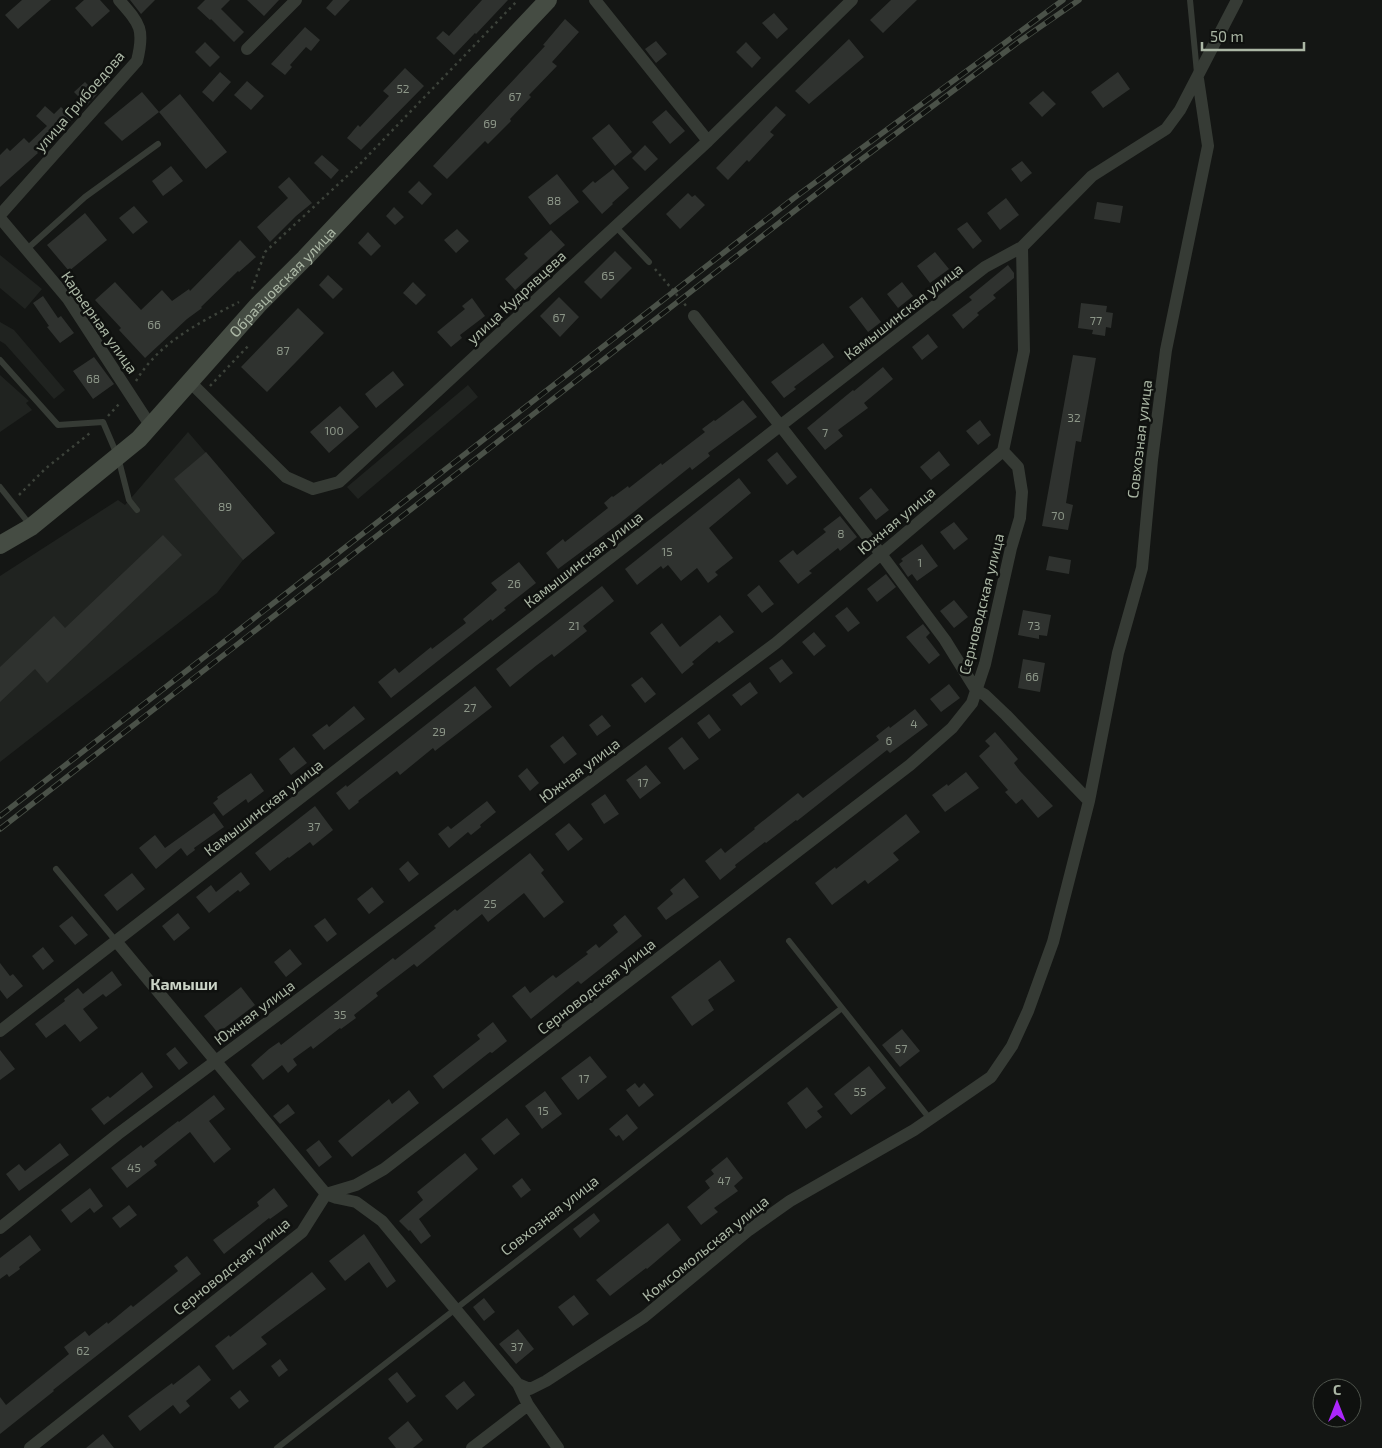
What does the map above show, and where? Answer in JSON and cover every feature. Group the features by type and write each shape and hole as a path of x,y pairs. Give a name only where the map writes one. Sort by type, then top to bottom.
{"main road":[{"name":"Образцовская улица","path":"0,545 31,527 139,439 258,305 306,258 548,0"}],"street":[{"name":"улица Грибоедова","path":"0,216 137,61 141,44 140,26 119,0"},
{"path":"247,50 296,0"},
{"path":"595,0 708,141"},
{"name":"улица Кудрявцева","path":"190,382 286,478 313,489 339,482 708,141 852,0"},
{"name":"Камышинская улица","path":"0,1031 986,267 1022,247 1092,176 1166,129 1180,110 1198,79 1238,0"},
{"name":"Совхозная улица","path":"930,1119 990,1077 1012,1046 1028,1011 1053,942 1089,801 1118,653 1142,568 1152,460 1166,350 1208,146 1198,79"},
{"name":"Карьерная улица","path":"0,216 68,300 150,425"},
{"path":"1003,451 1024,351 1022,247"},
{"path":"694,316 881,554 945,640 976,690 985,695 1006,715 1089,801"},
{"name":"Южная улица","path":"0,1228 118,1134 776,643 1003,451"},
{"name":"Серноводская улица","path":"30,1448 302,1232 326,1194 356,1185 384,1169 910,766 952,728 972,703 986,664 1011,548 1020,518 1022,492 1018,467 1003,451"},
{"path":"116,941 326,1194 356,1202 382,1221 518,1384 528,1405 558,1448"},
{"name":"Комсомольская улица","path":"518,1384 530,1389 546,1381 644,1317 749,1230 782,1207 930,1119"},
{"path":"472,1448 528,1405"}],"lane":[{"path":"1190,0 1198,79"},
{"path":"27,249 85,197 158,144"},
{"path":"616,227 649,262"},
{"path":"0,360 58,424 103,422 118,457 129,500 138,510"},
{"path":"0,487 31,527"},
{"path":"56,869 116,941"},
{"path":"789,941 930,1119"},
{"name":"Совхозная улица","path":"277,1448 842,1008"}],"path":[{"path":"252,289 265,252 359,165 518,0"},
{"path":"649,262 694,316"},
{"path":"11,502 45,469 103,422 129,393 145,365 183,332 239,302"}],"shaded area":[{"path":"0,255 42,289 25,309 0,288"},
{"path":"0,322 14,330 65,390 54,399 5,344 0,341"},
{"path":"0,375 29,401 26,403 32,410 0,432"},
{"path":"468,385 478,397 358,499 347,487"},
{"path":"188,432 275,533 243,560 217,593 0,762 0,576 118,500 125,505"}],"building":[{"path":"22,0 51,0 18,29 5,15"},
{"path":"84,0 100,0 110,11 92,27 75,8"},
{"path":"130,0 155,0 141,14"},
{"path":"205,0 230,0 221,9 244,32 234,42 197,8"},
{"path":"247,0 279,0 264,16"},
{"path":"333,0 350,0 335,16 326,8"},
{"path":"482,0 508,0 454,55 436,38 443,31 449,36"},
{"path":"891,0 917,0 883,33 870,20"},
{"path":"774,13 788,29 777,39 762,23"},
{"path":"565,19 579,32 552,62 557,66 529,95 531,97 510,119 511,121 488,144 485,141 447,179 433,166 545,46 543,45"},
{"path":"305,27 320,40 311,51 306,47 290,65 292,67 285,75 271,64"},
{"path":"849,39 864,57 809,104 795,91"},
{"path":"656,41 667,54 656,63 645,49"},
{"path":"205,42 220,57 210,67 195,52"},
{"path":"746,42 761,58 752,68 736,52"},
{"path":"405,68 424,86 361,150 347,138 389,96 383,91"},
{"path":"220,72 231,82 213,102 202,92"},
{"path":"1118,72 1130,89 1103,108 1091,92"},
{"path":"247,81 264,96 251,110 234,95"},
{"path":"85,82 97,94 87,105 74,92"},
{"path":"1043,91 1056,104 1042,117 1029,103"},
{"path":"142,92 159,112 122,141 104,123"},
{"path":"180,94 227,152 206,169 159,112"},
{"path":"45,106 54,114 61,107 73,118 0,187 0,155 7,148 10,151 24,138 29,143 47,126 36,116"},
{"path":"776,106 786,115 770,132 774,135 749,162 747,160 728,180 716,168"},
{"path":"666,110 685,131 670,144 652,122"},
{"path":"609,124 632,152 615,166 592,138"},
{"path":"645,145 658,159 645,171 632,158"},
{"path":"322,155 339,170 331,179 314,163"},
{"path":"1022,161 1032,173 1021,182 1011,169"},
{"path":"171,166 183,181 163,196 152,181"},
{"path":"613,169 629,188 602,214 582,191 593,181 595,183"},
{"path":"557,174 579,202 550,225 528,197"},
{"path":"289,177 312,203 270,242 257,227 288,198 278,187"},
{"path":"419,181 432,194 422,205 408,192"},
{"path":"688,193 692,197 695,195 705,205 680,229 666,214"},
{"path":"1006,198 1019,215 1000,230 987,213"},
{"path":"1097,202 1123,206 1120,223 1094,219"},
{"path":"134,206 148,222 133,234 119,218"},
{"path":"394,207 404,217 395,225 386,216"},
{"path":"85,213 107,240 69,271 47,245"},
{"path":"967,222 982,241 973,249 957,229"},
{"path":"457,229 469,241 456,253 444,240"},
{"path":"551,230 565,245 515,290 505,279 528,258 524,254"},
{"path":"368,232 381,246 371,256 358,243"},
{"path":"240,240 256,257 238,271 202,308 187,319 145,358 95,300 115,282 141,310 162,290 172,301 189,289 190,291"},
{"path":"615,251 632,268 601,299 584,282"},
{"path":"935,252 949,269 930,283 917,266"},
{"path":"1008,265 1014,273 1014,278 993,295 996,298 977,313 979,315 963,329 952,315 972,300 969,297"},
{"path":"328,275 343,289 333,299 319,285"},
{"path":"413,282 426,295 416,305 403,293"},
{"path":"902,282 913,296 898,308 887,294"},
{"path":"43,296 58,318 61,316 74,333 60,343 47,327 49,326 33,303"},
{"path":"559,297 579,317 560,337 540,316"},
{"path":"862,297 881,322 868,332 849,307"},
{"path":"472,298 485,316 460,335 462,338 451,347 437,332 465,309 462,306"},
{"path":"1081,303 1107,306 1106,312 1113,313 1111,328 1106,327 1105,336 1092,334 1093,330 1078,328"},
{"path":"298,308 324,333 267,392 241,367"},
{"path":"928,334 938,347 922,360 912,347"},
{"path":"823,343 834,357 794,387 796,389 784,398 771,382"},
{"path":"1073,355 1096,358 1081,442 1076,441 1066,503 1073,505 1068,530 1042,526"},
{"path":"94,357 114,384 93,399 73,371"},
{"path":"883,367 893,379 864,403 868,408 838,430 843,436 825,450 807,428"},
{"path":"393,371 404,385 376,408 365,394"},
{"path":"743,400 757,417 708,453 710,456 692,470 690,467 620,523 558,569 546,553 563,539 565,542 608,508 604,503 612,496 628,486 629,488 661,463 662,465 705,432 702,429"},
{"path":"340,406 359,427 329,453 310,432"},
{"path":"980,420 991,435 978,445 966,431"},
{"path":"939,451 950,465 931,480 920,467"},
{"path":"206,452 275,533 243,560 174,479"},
{"path":"777,452 797,477 787,485 767,460"},
{"path":"739,478 751,493 709,528 733,558 715,572 718,575 708,583 697,568 681,581 668,565 663,569 661,566 637,585 625,569"},
{"path":"871,488 889,510 876,520 859,498"},
{"path":"840,516 857,537 840,551 838,548 809,571 812,573 798,584 779,561 793,550 797,555 826,532 823,529"},
{"path":"954,522 968,539 954,550 940,532"},
{"path":"163,535 182,555 47,683 35,669 0,702 0,667 54,616 65,628"},
{"path":"922,544 938,566 917,581 912,574 908,577 899,564 903,561 901,559"},
{"path":"1049,556 1071,560 1069,574 1046,570"},
{"path":"519,562 536,583 504,608 506,610 492,621 491,619 391,698 378,682 395,668 399,673 431,647 432,649 466,623 463,619 497,590 491,583"},
{"path":"886,574 896,587 877,602 867,589"},
{"path":"759,585 774,604 762,613 747,595"},
{"path":"602,586 614,601 583,626 587,631 554,657 552,654 510,687 496,669"},
{"path":"954,600 968,617 954,628 940,611"},
{"path":"847,607 860,623 848,632 835,616"},
{"path":"1023,610 1051,615 1047,636 1039,635 1039,639 1018,635"},
{"path":"720,615 734,632 719,643 717,641 692,662 694,664 682,674 650,633 662,623 680,647"},
{"path":"923,624 930,633 926,637 940,655 929,664 906,637"},
{"path":"814,632 826,646 814,656 802,642"},
{"path":"782,659 793,673 780,683 769,668"},
{"path":"1023,659 1045,663 1040,692 1018,688"},
{"path":"642,677 656,694 645,703 631,685"},
{"path":"750,682 758,693 741,706 732,695"},
{"path":"949,684 960,698 941,712 930,699"},
{"path":"475,686 492,707 435,751 433,748 400,775 397,771 349,810 336,793 346,785 347,787"},
{"path":"354,706 365,719 324,750 312,735 327,724 329,727"},
{"path":"915,709 928,725 890,753 887,750 797,821 735,865 736,867 720,880 705,861 721,848 725,853 798,793 803,798 879,740 876,736"},
{"path":"709,714 721,730 709,739 697,723"},
{"path":"602,715 611,726 597,736 589,725"},
{"path":"995,732 1018,759 1014,763 1020,771 1053,806 1038,818 1022,799 1016,804 1005,792 1008,790 979,756 990,746 985,741"},
{"path":"563,736 577,754 564,764 550,746"},
{"path":"682,737 699,759 684,770 668,748"},
{"path":"294,747 307,763 291,775 279,759"},
{"path":"646,765 661,783 640,799 626,780"},
{"path":"527,768 539,783 530,791 518,776"},
{"path":"966,772 979,788 945,812 932,795 947,784 948,786"},
{"path":"251,773 264,791 248,803 246,799 223,816 213,803 218,799 217,797"},
{"path":"605,794 619,814 604,824 591,804"},
{"path":"487,801 496,812 471,835 468,832 449,848 438,834 448,826 451,829"},
{"path":"315,806 333,830 313,846 310,842 270,871 255,853"},
{"path":"214,813 224,827 194,848 195,850 187,856 181,848 156,869 139,848 155,835 165,848"},
{"path":"906,814 920,832 893,853 899,860 868,884 865,880 832,905 815,883 835,867 836,869"},
{"path":"569,823 583,839 568,851 555,834"},
{"path":"530,853 544,870 541,873 564,902 544,918 524,893 488,922 482,914 417,967 414,964 376,993 378,996 354,1015 356,1018 313,1049 311,1046 293,1059 297,1065 288,1073 282,1065 263,1080 251,1065 269,1049 279,1042 281,1045 393,958 395,960 436,928 434,926 455,909 457,911"},
{"path":"408,861 419,874 409,882 399,869"},
{"path":"241,872 250,884 240,892 238,890 209,913 196,897 211,885 216,892"},
{"path":"132,873 145,889 117,911 104,895"},
{"path":"684,878 699,897 666,920 657,908 673,894 670,890"},
{"path":"372,887 384,902 369,914 357,899"},
{"path":"178,913 190,928 174,941 162,926"},
{"path":"625,915 642,936 581,984 578,981 531,1019 512,996 525,986 530,993 553,975 556,978 588,954 586,952 596,944 599,948 618,932 613,925"},
{"path":"72,916 88,935 75,945 59,926"},
{"path":"325,918 337,934 327,942 314,926"},
{"path":"43,947 54,961 43,970 32,956"},
{"path":"290,949 302,964 286,977 274,962"},
{"path":"720,960 735,981 708,1000 714,1010 692,1026 671,997"},
{"path":"0,963 10,976 13,974 23,986 7,999 0,990"},
{"path":"112,971 122,985 106,997 103,994 83,1009 98,1028 80,1042 65,1024 46,1038 35,1024 65,1001 64,999 78,988 83,994"},
{"path":"241,987 255,1005 218,1033 204,1016"},
{"path":"493,1022 507,1041 443,1089 433,1076 480,1039 477,1035"},
{"path":"902,1029 920,1051 900,1067 882,1045"},
{"path":"175,1047 188,1063 179,1070 166,1054"},
{"path":"0,1050 15,1069 0,1080"},
{"path":"590,1056 607,1077 578,1100 561,1078"},
{"path":"869,1066 886,1088 851,1115 834,1094"},
{"path":"142,1072 153,1087 104,1125 91,1109 108,1096 110,1098"},
{"path":"635,1083 639,1088 644,1083 654,1095 639,1107 626,1090"},
{"path":"807,1087 823,1107 817,1111 822,1117 806,1129 787,1103"},
{"path":"409,1090 419,1103 352,1157 338,1141 389,1099 392,1104"},
{"path":"545,1091 562,1114 542,1129 525,1106"},
{"path":"214,1095 225,1109 209,1121 231,1149 214,1163 190,1132 154,1161 157,1165 127,1188 111,1168 141,1145 143,1148"},
{"path":"288,1104 295,1113 280,1124 273,1116"},
{"path":"627,1114 638,1128 623,1141 619,1135 616,1137 609,1129"},
{"path":"507,1118 520,1134 494,1155 481,1139"},
{"path":"319,1140 332,1157 319,1167 306,1150"},
{"path":"60,1143 69,1155 19,1191 6,1174 19,1164 25,1171"},
{"path":"465,1153 478,1169 419,1219 431,1236 421,1244 410,1230 399,1221 423,1200 417,1192"},
{"path":"727,1157 743,1178 734,1186 738,1191 714,1208 718,1212 701,1225 687,1207 710,1188 705,1181 714,1174 711,1170"},
{"path":"522,1178 531,1190 521,1198 512,1186"},
{"path":"90,1188 103,1206 94,1213 90,1208 71,1223 61,1210"},
{"path":"274,1188 288,1206 269,1218 224,1254 213,1240 259,1206 257,1202"},
{"path":"129,1205 137,1215 120,1228 112,1218"},
{"path":"594,1213 600,1221 580,1238 573,1229"},
{"path":"668,1223 681,1240 647,1269 610,1296 596,1280"},
{"path":"364,1234 396,1281 387,1288 369,1262 345,1281 329,1261"},
{"path":"30,1235 41,1250 9,1277 7,1274 0,1279 0,1258"},
{"path":"187,1256 201,1274 0,1434 0,1397 6,1405 69,1354 64,1347 85,1331 89,1336 107,1322 108,1324 131,1305 133,1307 178,1271 174,1266"},
{"path":"312,1272 326,1289 261,1337 267,1344 233,1370 215,1346 229,1335 230,1337"},
{"path":"574,1295 589,1314 573,1326 558,1307"},
{"path":"484,1298 495,1312 484,1321 473,1307"},
{"path":"518,1329 534,1349 516,1364 499,1344"},
{"path":"280,1359 288,1370 279,1377 271,1366"},
{"path":"199,1365 211,1380 186,1401 190,1406 180,1414 173,1405 140,1431 128,1416"},
{"path":"397,1372 416,1396 407,1403 388,1379"},
{"path":"464,1381 475,1395 457,1410 445,1396"},
{"path":"240,1390 249,1401 239,1409 230,1398"},
{"path":"408,1421 423,1440 413,1448 396,1448 388,1438"},
{"path":"103,1434 114,1448 86,1448"}],"railway":[{"path":"0,816 794,198 1063,0"},
{"path":"0,829 846,171 1017,43 1079,0"}],"district":[{"name":"Камыши","path":"184,983"}]}
